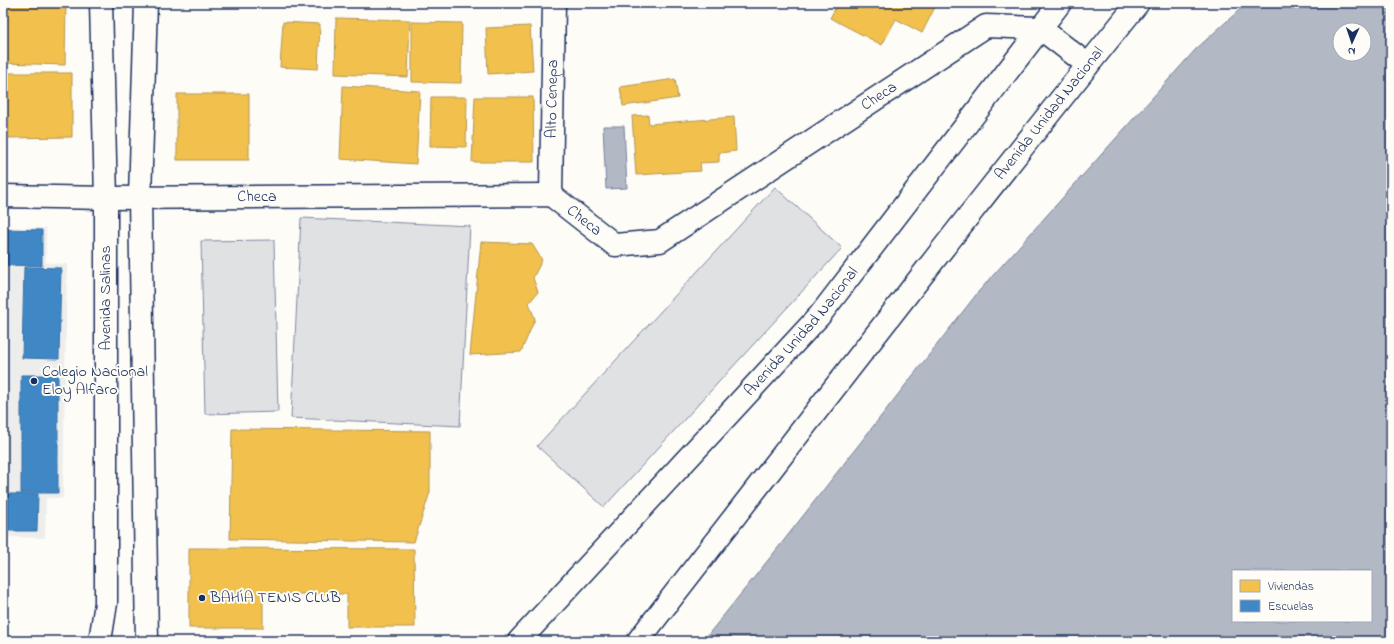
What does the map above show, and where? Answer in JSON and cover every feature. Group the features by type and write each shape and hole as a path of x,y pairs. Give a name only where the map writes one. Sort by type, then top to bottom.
{"street":[{"name":"Avenida Salinas","path":"100,641 106,603 106,198 101,3"},
{"path":"146,3 140,197 147,641"},
{"name":"Alto Cenepa","path":"551,195 554,3"},
{"name":"Avenida Unidad Nacional","path":"518,641 820,315 1060,3"},
{"name":"Avenida Unidad Nacional","path":"638,641 1138,3"},
{"name":"Checa","path":"3,196 106,198 551,195 615,245 660,241 986,26 1040,28"},
{"path":"1040,28 1088,65"}],"shaded area":[{"path":"1247,3 1391,3 1391,641 703,641 979,291 1196,49"},
{"path":"603,126 624,126 627,188 606,189"},
{"path":"775,187 842,248 604,507 537,446"},
{"path":"301,218 470,226 460,426 291,418"},
{"name":"Colegio Nacional Eloy Alfaro","path":"3,227 46,228 46,263 67,264 63,498 46,498 45,538 3,537"},
{"path":"274,240 278,412 205,414 201,241"}],"building: Viviendas":[{"path":"3,3 66,3 65,65 3,63"},
{"path":"670,3 693,3 693,5 670,5"},
{"path":"838,3 937,3 922,33 896,19 882,45 830,18"},
{"path":"336,18 410,20 408,77 335,74"},
{"path":"283,22 320,24 318,69 280,67"},
{"path":"412,22 462,23 461,83 412,82"},
{"path":"530,26 533,71 488,74 486,28"},
{"path":"3,73 72,73 72,137 3,138"},
{"path":"675,79 678,98 623,106 620,87"},
{"path":"343,86 420,91 416,164 340,159"},
{"path":"177,94 249,94 249,160 177,160"},
{"path":"431,97 467,97 466,147 430,146"},
{"path":"475,97 533,97 534,162 472,162"},
{"path":"648,115 649,124 734,117 736,151 719,153 719,162 700,163 701,171 636,175 632,116"},
{"path":"481,242 532,244 542,260 533,278 538,292 529,303 535,319 521,352 470,355"},
{"path":"232,429 430,431 430,492 414,542 230,539"},
{"path":"189,548 414,549 415,627 347,627 347,594 263,594 263,628 189,628"}],"building: Escuelas":[{"path":"3,229 42,230 42,266 3,265"},
{"path":"24,267 61,268 59,359 22,358"},
{"path":"21,375 58,375 58,493 21,493"},
{"path":"3,494 38,494 37,531 3,531"}],"place":[{"name":"Colegio Nacional Eloy Alfaro","path":"34,381"},
{"name":"BAHÍA TENIS CLUB","path":"202,598"}]}
